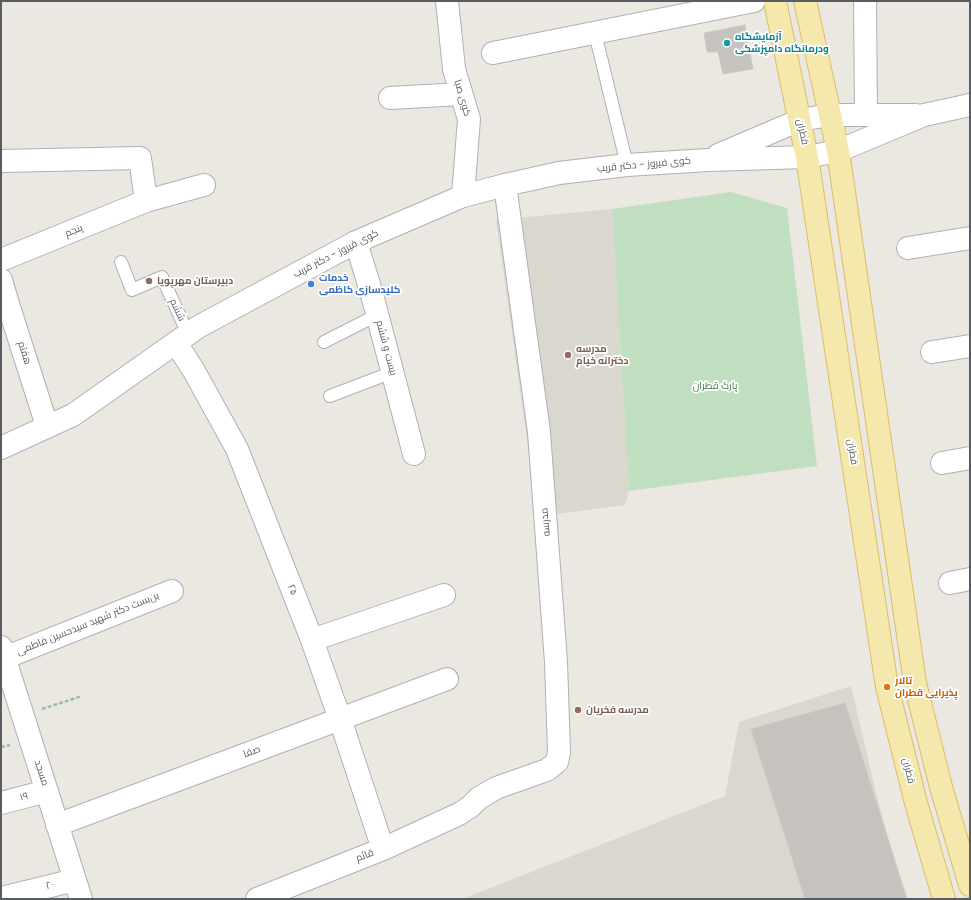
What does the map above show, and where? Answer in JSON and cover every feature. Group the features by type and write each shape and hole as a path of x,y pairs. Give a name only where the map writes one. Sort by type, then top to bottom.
{"main road":[{"name":"قطران","path":"775,1 807,157 887,688 916,802 944,899"},
{"path":"805,1 838,151 915,683 941,787 970,885"}],"street":[{"name":"کوی صبا","path":"446,1 454,68 469,118 462,196"},
{"path":"493,53 754,1"},
{"path":"865,1 866,114"},
{"path":"390,98 461,94"},
{"path":"708,160 800,120 830,115 866,114 924,116 970,105"},
{"name":"کوی فیروز - دکتر قریب","path":"1,447 73,415 198,327 356,242 462,196 559,173 708,160 807,157 838,151 924,116"},
{"path":"1,162 140,158 146,201"},
{"name":"پنجم","path":"1,260 146,201 204,185"},
{"name":"مدرسه","path":"470,807 479,798 496,788 547,770 557,762 559,752 556,662 539,432 505,185"},
{"path":"908,248 970,238"},
{"name":"بیست و ششم","path":"356,242 393,372 414,454"},
{"name":"هفتم","path":"1,280 47,426"},
{"name":"۲۵","path":"182,338 194,371 237,449 312,640 340,719 383,850"},
{"path":"932,352 970,346"},
{"path":"942,464 970,458"},
{"name":"بن‌بست دکتر شهید سیدحسین فاطمی","path":"3,652 172,590"},
{"path":"312,640 444,595"},
{"name":"مسجد","path":"3,652 78,890"},
{"name":"صفا","path":"57,826 447,679"},
{"name":"۱۹","path":"1,803 47,791"},
{"name":"قائم","path":"257,899 383,850 459,814 470,807"},
{"name":"۲۰","path":"1,898 78,890"}],"lane":[{"path":"595,33 627,166"},
{"name":"ششم","path":"121,262 132,290 162,277 182,338"},
{"path":"324,342 377,315"},
{"path":"330,396 393,372"}],"path":[{"path":"23,716 82,696"}],"shaded area":[{"name":"مدرسه دخترانه خیام","path":"612,209 629,491 625,505 542,516 537,510 496,220"},
{"path":"851,686 874,785 904,899 462,899 725,796 739,722"}],"green space":[{"name":"پارک قطران","path":"731,192 787,208 817,466 629,491 612,209"}],"building":[{"name":"آزمایشگاه ودرمانگاه دامپزشکی","path":"745,25 753,69 723,74 718,52 707,52 704,33"},
{"path":"845,703 907,899 805,899 751,729"}],"place":[{"name":"آزمایشگاه ودرمانگاه دامپزشکی","path":"727,43"},
{"name":"دبیرستان مهرپویا","path":"149,281"},
{"name":"خدمات کلیدسازی کاظمی","path":"311,284"},
{"name":"مدرسه دخترانه خیام","path":"568,355"},
{"name":"تالار پذیرایی قطران","path":"887,687"},
{"name":"مدرسه فخریان","path":"578,710"}]}
